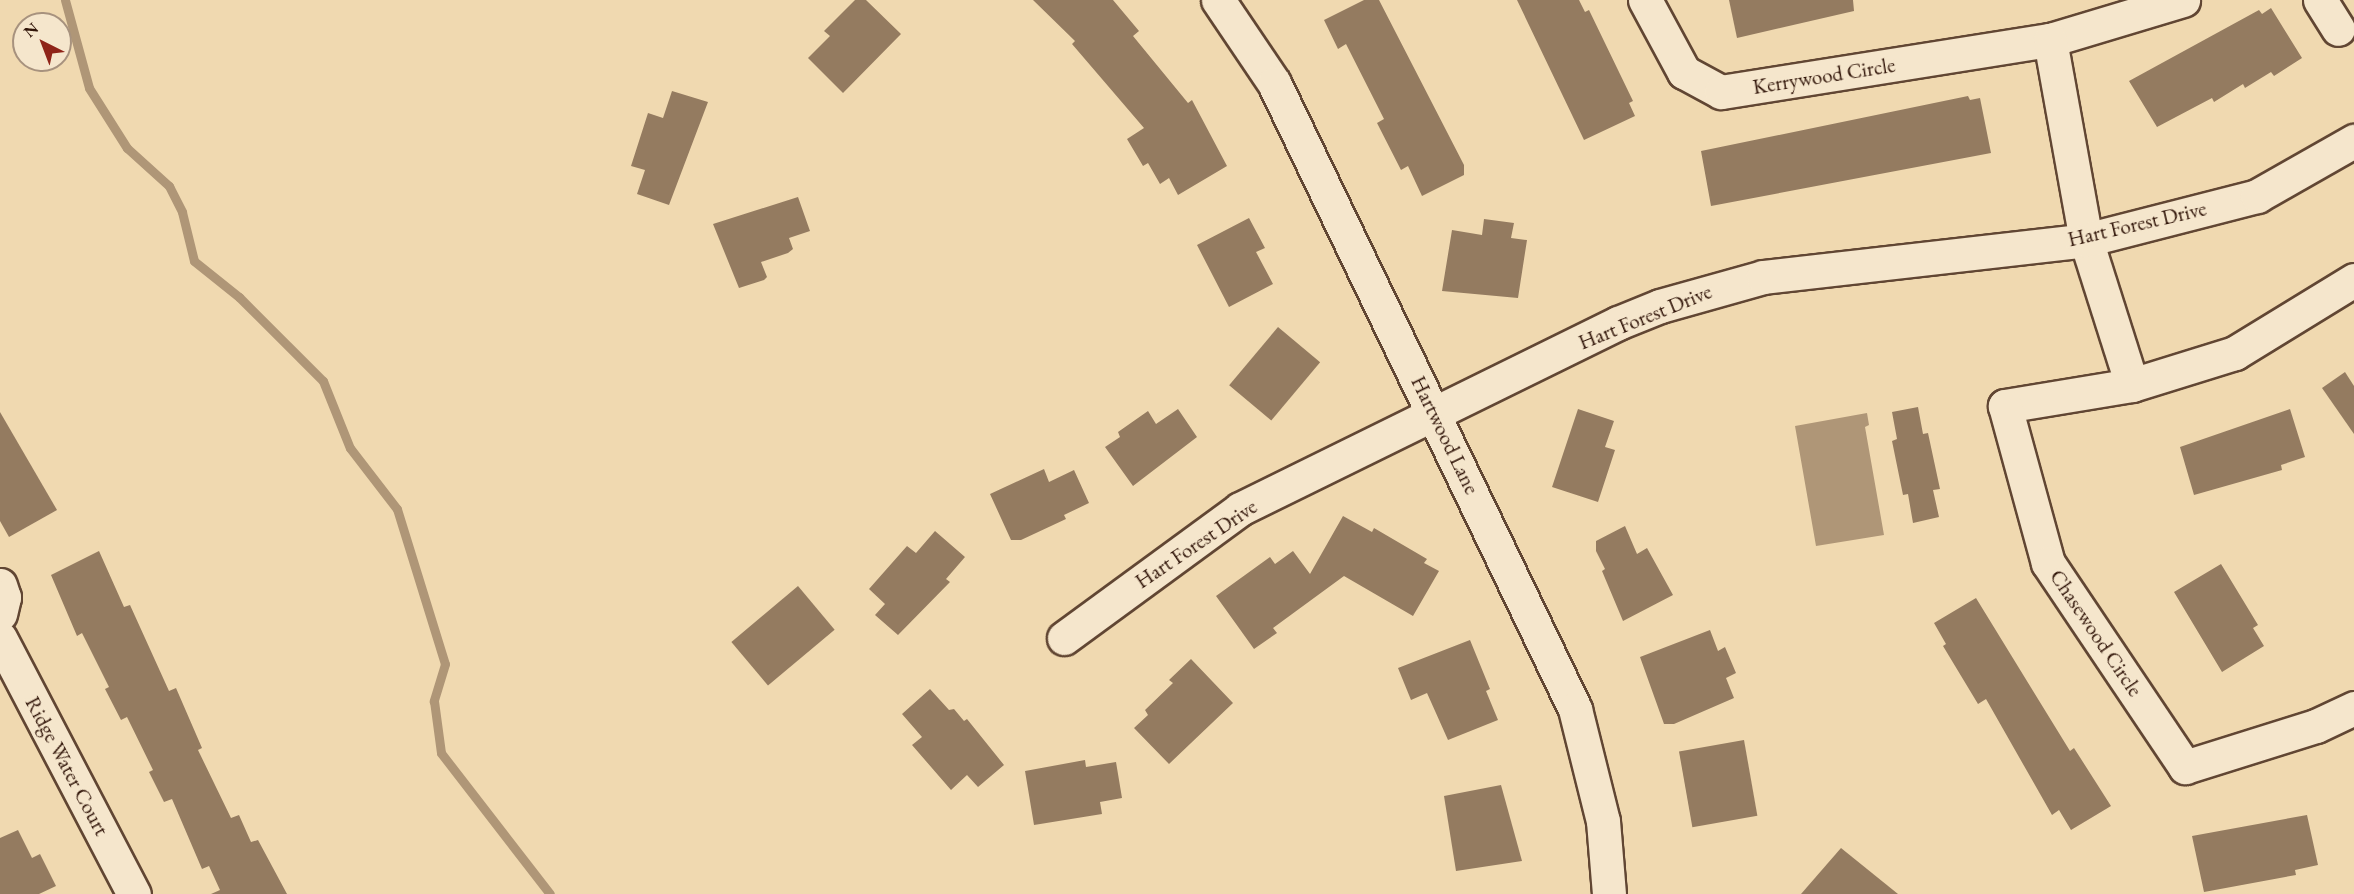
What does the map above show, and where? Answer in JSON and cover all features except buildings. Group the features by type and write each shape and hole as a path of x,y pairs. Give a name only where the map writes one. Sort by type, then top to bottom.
{"street":[{"name":"Hartwood Lane","path":"1218,0 1274,83 1575,709 1603,821 1609,894"},
{"name":"Kerrywood Circle","path":"1645,0 1684,72 1721,92 2050,40 2183,0"},
{"path":"2320,0 2338,29"},
{"path":"2050,40 2086,240 2132,385"},
{"name":"Hart Forest Drive","path":"1064,638 1240,509 1618,323 1714,289 1848,265 2086,240 2257,196 2354,141"},
{"name":"Chasewood Circle","path":"2354,280 2235,353 2132,385 2005,406 2048,563 2185,767 2316,726 2354,708"},
{"path":"0,585 4,597 0,614"},
{"name":"Ridge Water Court","path":"0,638 134,894"}],"shaded area":[{"path":"1867,413 1869,425 1865,427 1884,535 1816,546 1795,426"}],"waterway":[{"path":"65,0 89,88 127,148 169,186 182,212 194,261 239,297 323,381 350,448 397,509 445,664 434,701 441,753 550,894"}]}
